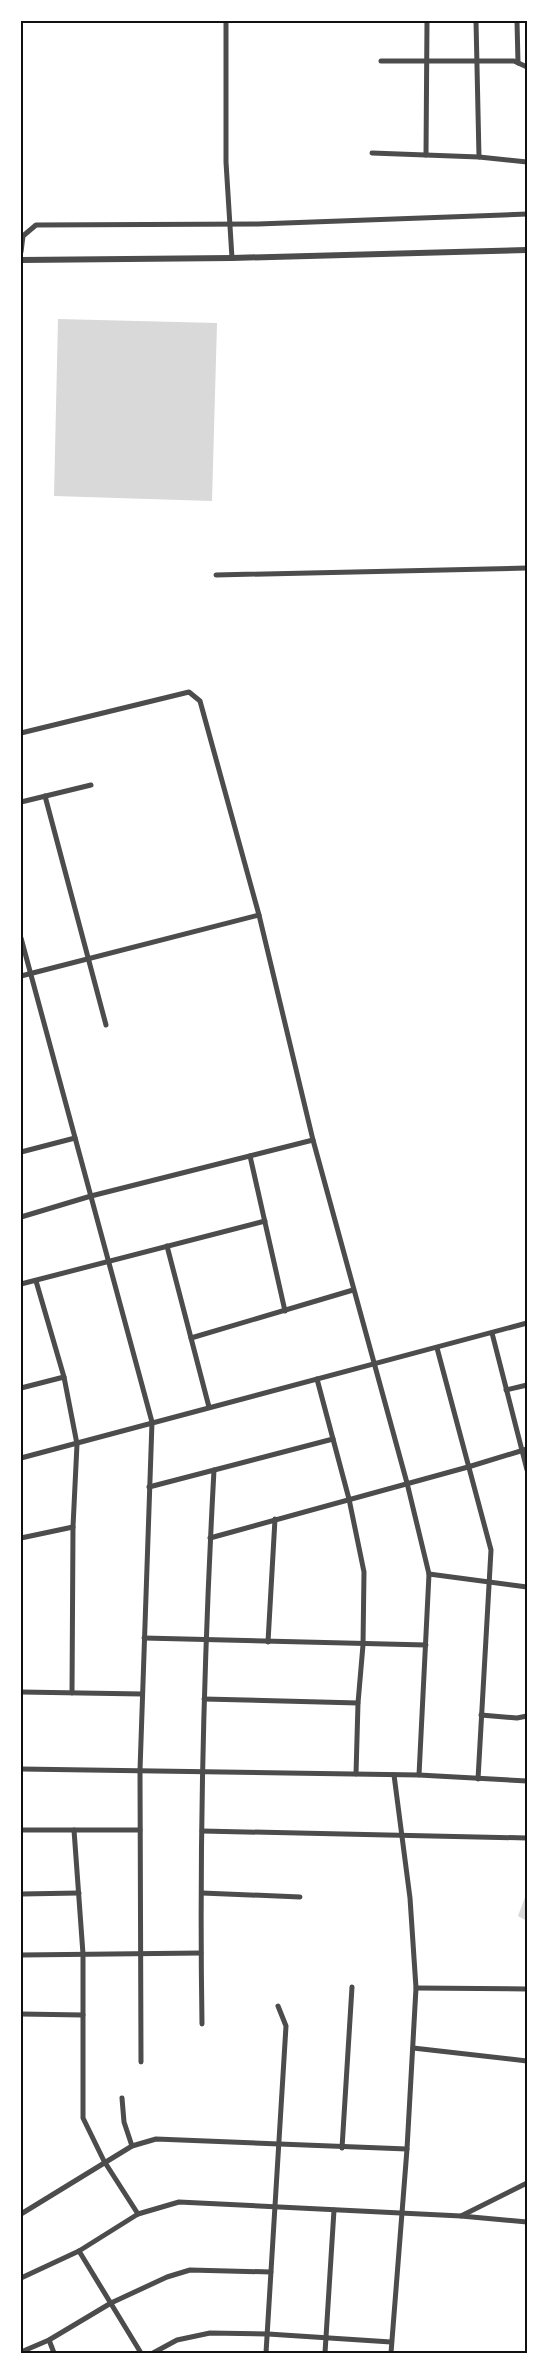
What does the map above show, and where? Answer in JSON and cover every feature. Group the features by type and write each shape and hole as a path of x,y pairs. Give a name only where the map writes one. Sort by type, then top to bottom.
{"street":[{"path":"226,21 226,162 232,258"},
{"path":"426,155 427,21"},
{"path":"476,21 475,61 479,157"},
{"path":"517,21 518,63"},
{"path":"381,61 514,60 527,67"},
{"path":"372,153 479,157 527,162"},
{"path":"21,252 23,236 36,225 231,224 527,214"},
{"path":"21,260 232,258 527,250"},
{"path":"216,575 527,568"},
{"path":"21,733 189,692 200,701 259,915 313,1140 407,1483 429,1574 419,1775"},
{"path":"21,802 91,785"},
{"path":"45,796 90,958 106,1025"},
{"path":"21,976 259,915"},
{"path":"21,938 152,1422 140,1770 141,2062"},
{"path":"21,1152 75,1138"},
{"path":"21,1217 91,1196 313,1140"},
{"path":"250,1156 285,1311"},
{"path":"21,1284 264,1221"},
{"path":"167,1246 209,1407"},
{"path":"36,1280 64,1377 77,1444 73,1527 72,1693"},
{"path":"191,1338 353,1290"},
{"path":"21,1458 527,1323"},
{"path":"492,1333 506,1390 524,1449 527,1470"},
{"path":"437,1348 491,1550 478,1779"},
{"path":"21,1388 64,1377"},
{"path":"317,1380 349,1499 364,1572 363,1645 358,1704 356,1774"},
{"path":"506,1390 527,1385"},
{"path":"149,1487 333,1439"},
{"path":"210,1538 468,1467 524,1449"},
{"path":"202,2024 202,1771 214,1470"},
{"path":"268,1642 276,1519"},
{"path":"21,1538 73,1527"},
{"path":"429,1574 527,1587"},
{"path":"144,1638 363,1645 426,1645"},
{"path":"21,1692 142,1694"},
{"path":"204,1699 358,1704"},
{"path":"481,1715 518,1718 527,1716"},
{"path":"21,1769 419,1775 527,1781"},
{"path":"390,2353 400,2214 407,2149 416,1988 410,1898 394,1775"},
{"path":"21,1830 140,1830"},
{"path":"74,1830 83,1954 83,2118 104,2161 138,2214"},
{"path":"202,1831 527,1838"},
{"path":"202,1893 300,1897"},
{"path":"21,1894 79,1894"},
{"path":"21,1955 201,1953"},
{"path":"342,2148 352,1987"},
{"path":"416,1988 527,1989"},
{"path":"266,2353 286,2026 278,2006"},
{"path":"21,2014 83,2015"},
{"path":"413,2048 527,2061"},
{"path":"122,2098 124,2122 132,2146"},
{"path":"21,2214 104,2161 132,2146 156,2139 342,2148 407,2149"},
{"path":"461,2216 527,2183"},
{"path":"21,2278 79,2251 138,2214 179,2202 461,2216 527,2222"},
{"path":"325,2353 334,2210"},
{"path":"79,2251 141,2353"},
{"path":"21,2352 49,2340 111,2303 167,2276 190,2270 271,2272"},
{"path":"153,2353 177,2340 210,2333 268,2334 392,2342"},
{"path":"49,2340 54,2353"}],"shaded area":[{"path":"58,319 217,323 212,501 54,496"},
{"path":"527,1892 527,1921 518,1916"}]}
